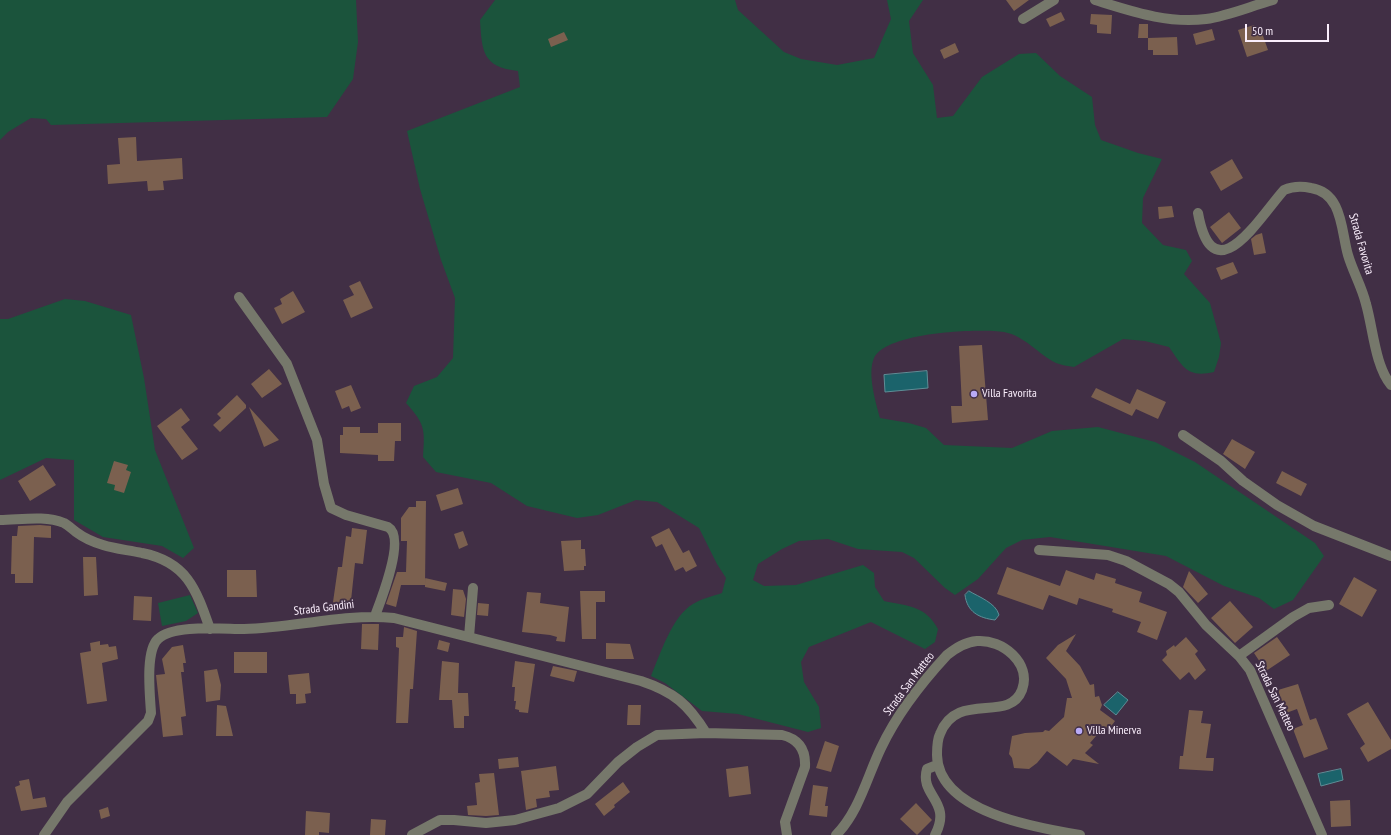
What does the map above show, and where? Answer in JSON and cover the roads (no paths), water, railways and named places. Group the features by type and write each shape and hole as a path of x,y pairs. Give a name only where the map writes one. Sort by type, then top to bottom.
{"street":[{"path":"1023,19 1054,0"},
{"path":"1095,0 1153,17 1192,20 1207,19 1273,0"},
{"name":"Strada Favorita","path":"1198,213 1201,231 1209,246 1222,250 1230,249 1239,242 1284,190 1290,187 1304,186 1317,189 1328,195 1341,218 1346,249 1366,303 1382,369 1391,385"},
{"path":"239,297 287,364 318,440 324,484 331,508 346,516 392,529 395,540 392,562 375,616"},
{"path":"1183,435 1221,461 1243,481 1308,523 1348,541 1391,556"},
{"path":"0,520 48,520 59,522 91,540 109,547 159,557 186,576 198,594 210,629"},
{"name":"Strada San Matteo","path":"1039,550 1108,555 1126,561 1179,592 1206,625 1239,656 1250,670 1268,706 1322,835"},
{"path":"469,637 473,588"},
{"path":"1239,656 1298,614 1309,608 1329,605"},
{"name":"Strada Gandini","path":"44,835 67,802 148,721 151,713 150,656 157,640 172,631 275,628 375,616 407,621 658,686 671,693 686,705 706,732"},
{"name":"Strada San Matteo","path":"836,835 852,813 881,747 897,719 947,655 958,647 978,641 988,642 1008,650 1023,669 1024,684 1021,693 1014,701 1006,705 965,710 955,714 947,722 940,734 937,749 937,765"},
{"path":"412,835 440,820 454,820 486,824 515,820 559,808 587,794 618,762 649,739 668,733 706,732 782,735 791,737 798,742 805,758 805,767 785,822 787,835"},
{"path":"935,835 940,825 942,816 939,805 926,783 925,776 927,769 937,765 941,776 950,786 968,801 988,812 1040,832 1080,835"}],"place":[{"name":"Villa Favorita","path":"974,394"},
{"name":"Villa Minerva","path":"1079,731"}]}
